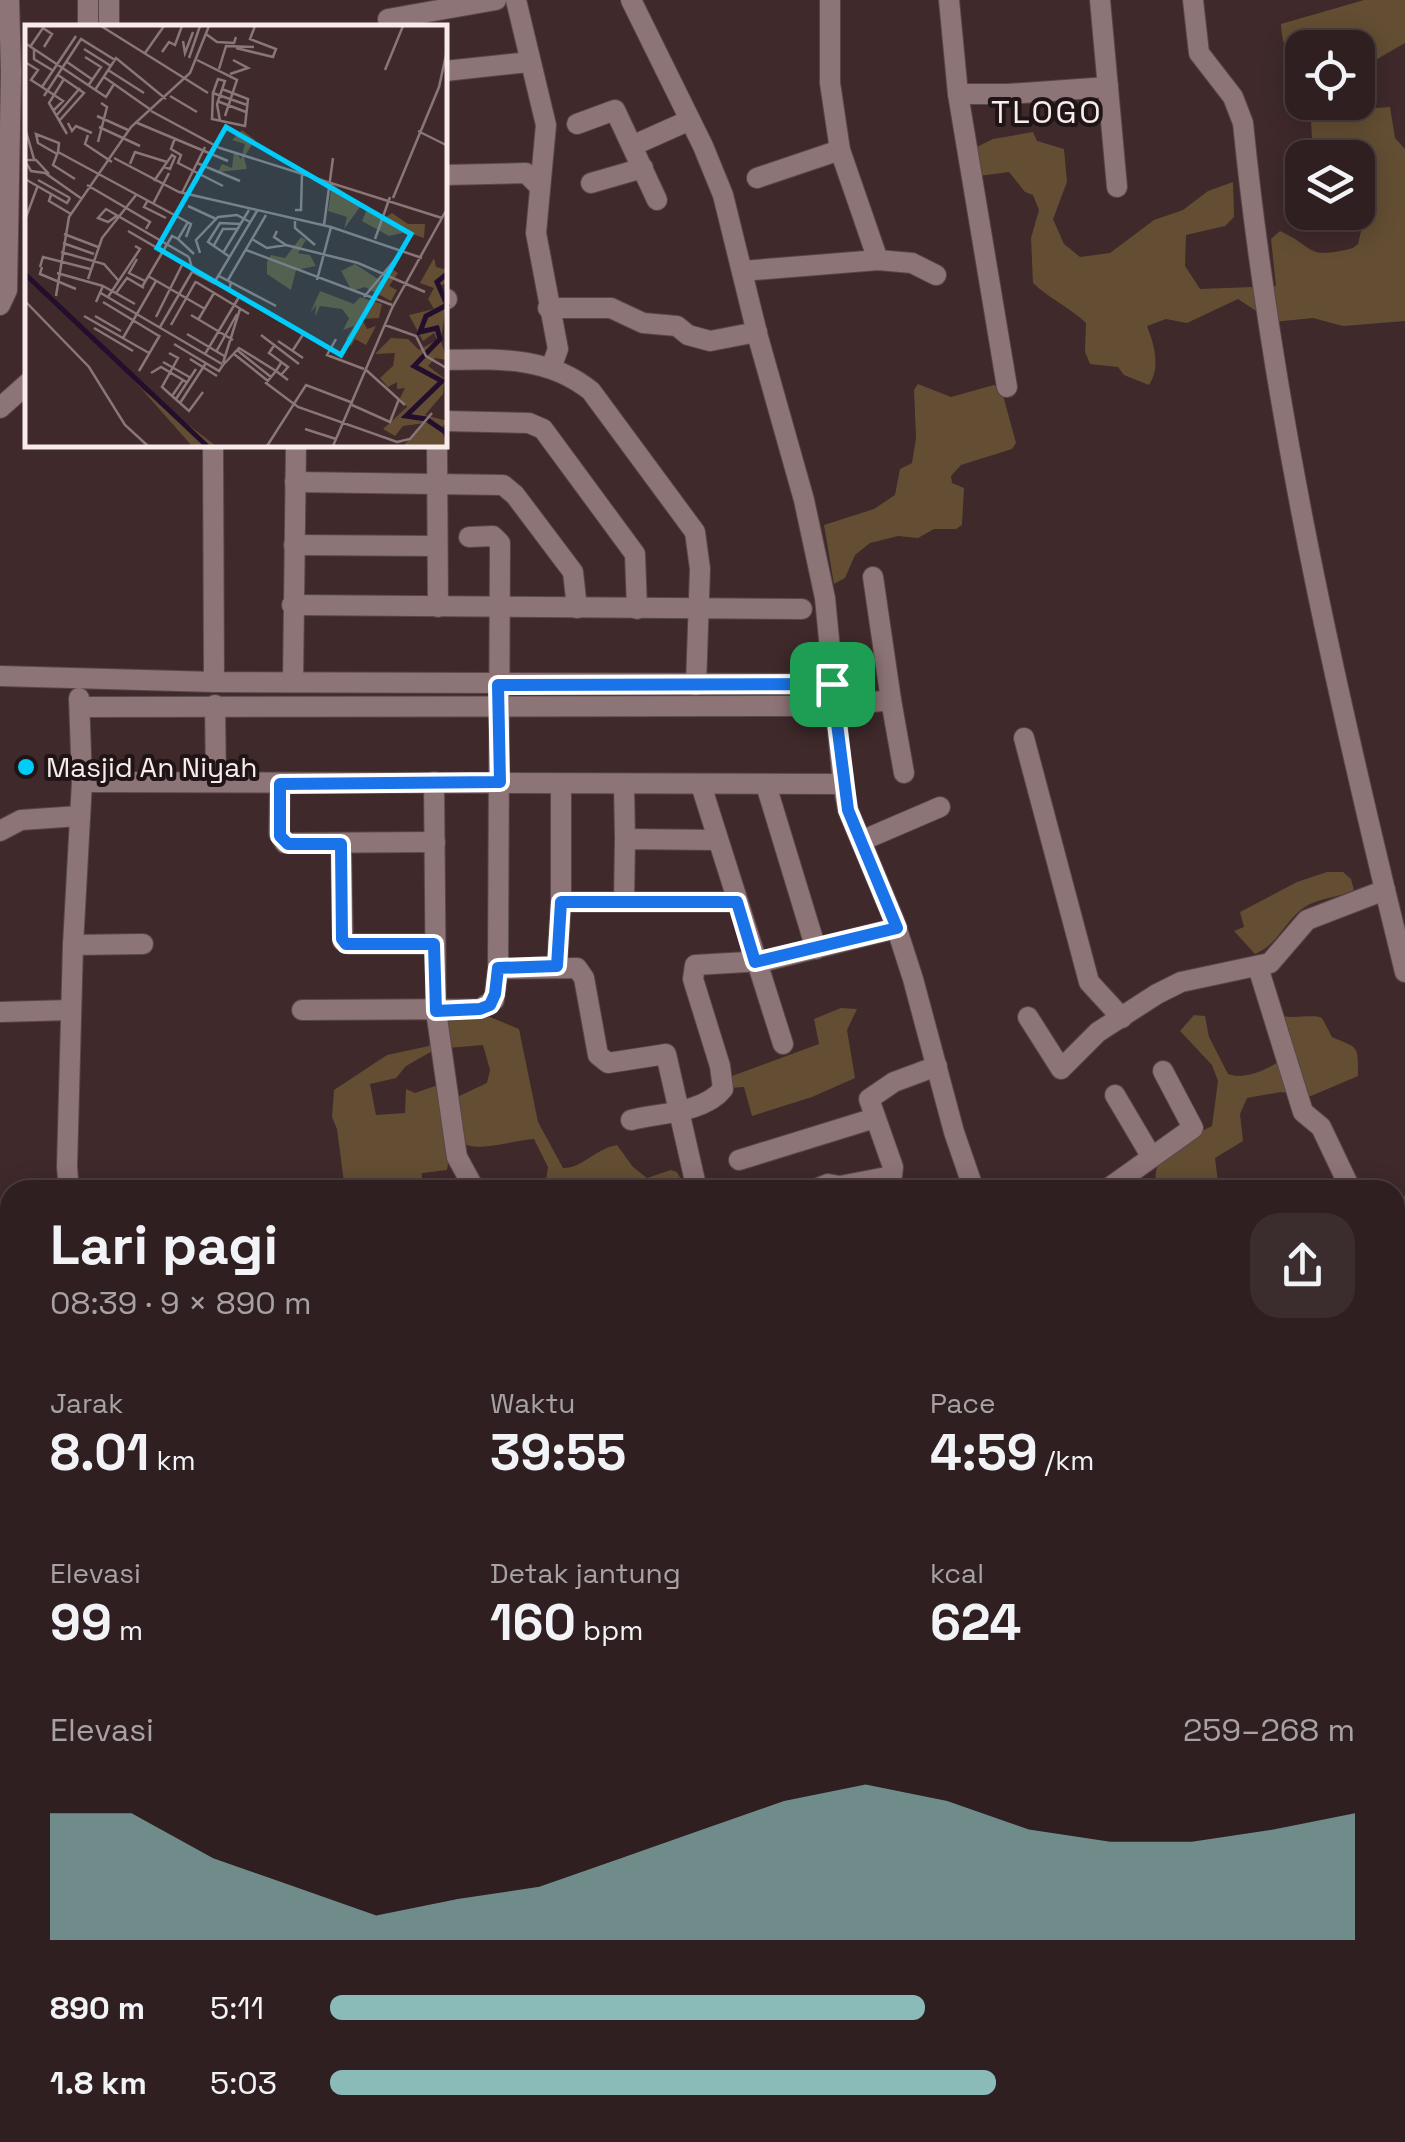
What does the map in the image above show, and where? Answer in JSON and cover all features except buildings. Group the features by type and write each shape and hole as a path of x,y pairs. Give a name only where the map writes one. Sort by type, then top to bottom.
{"street":[{"path":"388,15 496,0"},
{"path":"516,0 546,125 536,233 558,349 551,368"},
{"path":"631,0 723,195 804,500 825,598 848,810 897,928 971,1180"},
{"path":"830,0 830,83 840,150 878,260"},
{"path":"949,0 958,94 1007,387"},
{"path":"1100,0 1117,187"},
{"path":"1193,0 1199,53 1233,96 1243,123 1284,429 1331,666 1392,894 1405,972"},
{"path":"0,305 7,290 5,133 13,72 6,5"},
{"path":"448,70 529,62"},
{"path":"958,94 1108,87"},
{"path":"577,124 615,110 657,200"},
{"path":"634,145 690,120"},
{"path":"757,178 840,150"},
{"path":"591,183 643,168"},
{"path":"448,175 526,173 539,186"},
{"path":"742,271 878,260 912,263 936,275"},
{"path":"548,308 611,308 643,323 677,326 688,335 710,340 757,332"},
{"path":"448,360 527,360 578,380 592,391 695,532 700,552 696,685"},
{"path":"0,408 25,386"},
{"path":"448,421 529,423 543,430 636,554 637,609"},
{"path":"213,448 214,682"},
{"path":"293,681 296,448"},
{"path":"437,448 438,607"},
{"path":"295,482 498,484 508,488 573,572 577,608"},
{"path":"302,1010 480,1009 490,1005 495,994 500,543 493,536 470,538"},
{"path":"294,545 436,546"},
{"path":"873,577 904,773"},
{"path":"292,605 802,609"},
{"path":"0,676 498,685 832,684"},
{"path":"68,1180 73,945 82,782 81,706 74,678"},
{"path":"81,706 836,706 891,700"},
{"path":"216,706 216,782"},
{"path":"1024,738 1089,982 1122,1018"},
{"path":"82,782 843,784"},
{"path":"434,782 436,1011 454,1144 470,1180"},
{"path":"280,784 282,842 435,842"},
{"path":"557,966 560,785"},
{"path":"624,785 624,902"},
{"path":"700,785 783,1044"},
{"path":"766,786 816,949"},
{"path":"861,841 940,807"},
{"path":"0,831 21,820 78,816"},
{"path":"625,839 717,840"},
{"path":"341,844 343,941 434,944"},
{"path":"1028,1017 1061,1069 1088,1040 1157,994 1181,982 1258,967 1274,960 1306,920 1392,894"},
{"path":"561,902 737,902"},
{"path":"631,1120 679,1112 719,1095 724,1083 693,979 694,966 755,962 897,928"},
{"path":"73,945 144,944"},
{"path":"498,968 574,966 584,978 602,1061 658,1053 668,1056 695,1180"},
{"path":"1258,967 1303,1112 1320,1127 1346,1180"},
{"path":"0,1012 71,1010"},
{"path":"875,1180 892,1176 893,1167 869,1099 878,1090 938,1066"},
{"path":"1120,1180 1193,1128 1164,1071"},
{"path":"1115,1096 1152,1156"},
{"path":"739,1160 874,1118"}],"shaded area":[{"path":"1364,0 1405,0 1405,43 1375,60 1375,30 1285,30 1285,46 1281,24"},
{"path":"1390,107 1395,138 1405,149 1405,321 1343,326 1313,318 1273,322 1238,299 1187,323 1166,319 1147,326 1155,363 1149,385 1124,375 1118,367 1090,364 1085,352 1086,323 1033,283 1031,238 1039,210 1033,195 1025,192 1009,172 979,176 975,148 993,139 1033,132 1037,141 1064,149 1067,182 1053,219 1064,244 1080,257 1110,253 1154,220 1183,210 1208,191 1233,182 1234,217 1225,226 1186,235 1185,266 1200,289 1276,286 1271,239 1280,231 1312,250 1327,253 1353,248 1361,230 1375,230 1375,140 1312,140 1311,121 1375,120 1375,108"},
{"path":"918,384 951,397 994,385 1001,388 1016,443 1012,449 961,465 951,476 952,483 964,488 962,525 956,529 934,529 918,538 898,536 870,543 855,555 845,578 834,584 824,525 874,509 895,495 900,469 912,463 916,438 914,390"},
{"path":"1327,872 1343,872 1351,879 1354,890 1308,905 1271,944 1255,954 1234,931 1244,927 1240,912 1297,882"},
{"path":"841,1008 857,1009 847,1030 855,1078 752,1116 744,1087 730,1088 732,1076 819,1044 814,1019"},
{"path":"1194,1015 1205,1016 1209,1037 1228,1074 1235,1076 1268,1068 1290,1055 1283,1016 1322,1018 1332,1037 1355,1049 1358,1076 1311,1096 1281,1092 1247,1098 1240,1114 1243,1141 1215,1158 1218,1180 1156,1180 1157,1167 1170,1150 1212,1126 1218,1081 1212,1065 1180,1031"},
{"path":"490,1017 519,1029 538,1122 563,1168 617,1145 647,1178 671,1170 681,1180 546,1180 548,1167 534,1139 487,1146 465,1144 457,1097 487,1083 490,1070 483,1045 436,1049 406,1066 396,1078 370,1084 376,1115 405,1113 406,1089 415,1093 438,1085 449,1158 447,1170 422,1173 422,1180 344,1180 332,1117 334,1090 387,1055 429,1046 435,1027 450,1021"}],"place":[{"name":"Masjid An Niyah","path":"26,767"}],"district":[{"name":"TLOGO","path":"1047,112"}],"route":[{"path":"832,684 848,810 897,928 755,962 737,902 561,902 557,966 498,968 490,1005 436,1011 434,944 346,944 342,939 341,844 288,844 280,836 280,784 500,782 498,685 832,684"}]}
